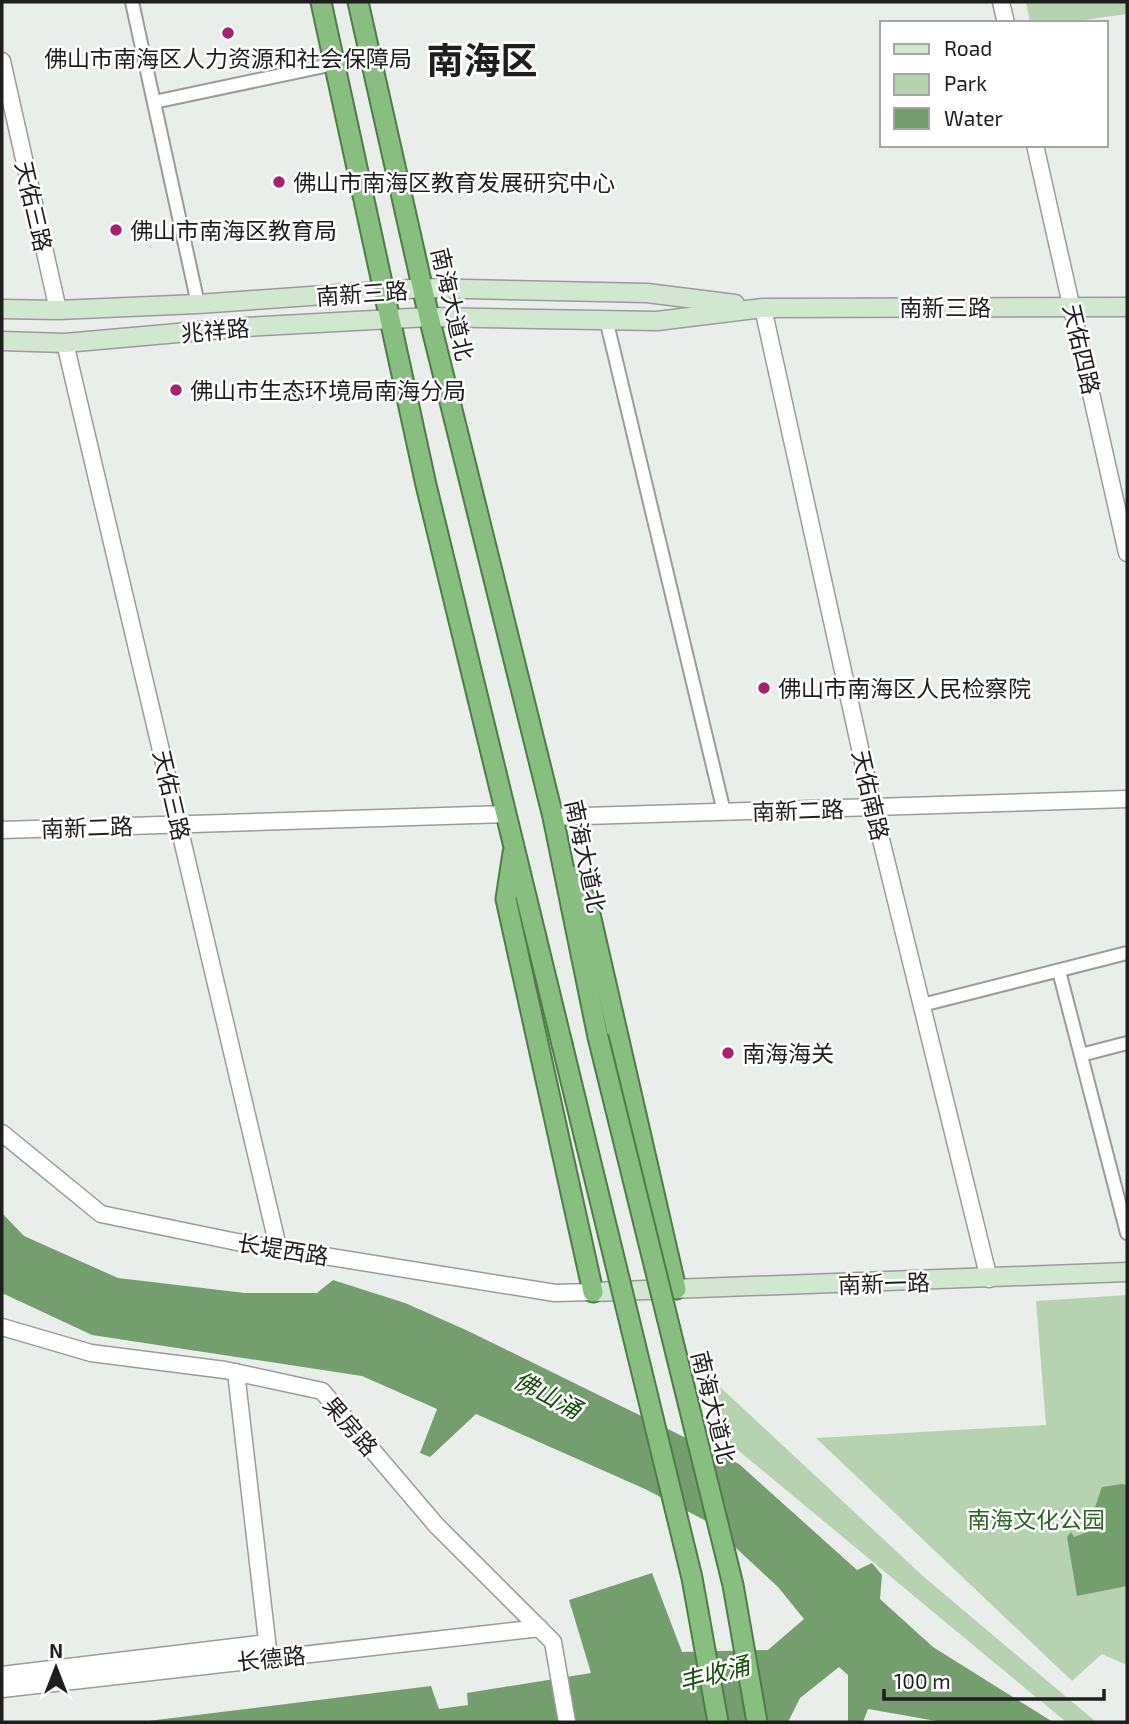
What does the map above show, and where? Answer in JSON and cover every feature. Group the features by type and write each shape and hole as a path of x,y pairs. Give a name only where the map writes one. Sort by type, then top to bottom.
{"highway":[{"path":"321,2 426,485 692,1578 718,1722"},
{"name":"南海大道北","path":"358,2 429,317 553,817 598,1037 733,1585 757,1722"},
{"path":"514,842 506,899 593,1292"},
{"path":"564,868 587,901 676,1289"}],"main road":[{"name":"南新三路","path":"2,309 58,310 423,288 647,293 763,308"},
{"name":"南新三路","path":"429,317 657,321 763,308 1127,307"},
{"name":"兆祥路","path":"2,341 65,343 429,317"},
{"name":"南新一路","path":"593,1292 1127,1272"}],"street":[{"path":"132,2 198,303"},
{"path":"1001,2 1006,21"},
{"name":"天佑三路","path":"2,61 58,310"},
{"path":"154,102 334,64"},
{"name":"天佑四路","path":"1035,147 1127,553"},
{"name":"天佑南路","path":"763,308 873,807 989,1279"},
{"path":"606,319 724,812"},
{"name":"天佑三路","path":"65,343 278,1247"},
{"name":"南新二路","path":"553,817 1127,799"},
{"name":"南新二路","path":"2,830 508,814"},
{"path":"922,1005 1127,953"},
{"path":"1059,971 1127,1233"},
{"path":"1081,1055 1127,1043"},
{"name":"长堤西路","path":"2,1133 101,1214 237,1242 555,1293 593,1292"},
{"name":"果房路","path":"2,1327 91,1353 236,1372 322,1391 436,1525 553,1642 561,1674 567,1722"},
{"path":"236,1372 268,1651"},
{"name":"长德路","path":"2,1675 540,1628"},
{"name":"长德路","path":"2,1689 268,1651"}],"green space":[{"path":"1026,2 1127,2 1127,14 1076,21 1030,21"},
{"name":"南海文化公园","path":"1127,1295 1127,1665 1102,1654 1072,1681 816,1438 1046,1425 1036,1301"},
{"path":"705,1373 924,1577 1096,1722 1066,1722 721,1436"}],"water":[{"path":"2,1213 24,1236 118,1278 245,1293 317,1293 333,1280 405,1303 466,1330 739,1464 857,1570 872,1563 882,1575 880,1599 933,1647 1053,1722 942,1722 868,1709 863,1722 848,1722 848,1675 839,1667 800,1698 788,1722 140,1722 431,1686 439,1709 468,1705 467,1693 591,1673 569,1600 652,1573 682,1652 768,1650 804,1619 778,1587 708,1522 645,1489 476,1414 430,1457 420,1453 437,1409 362,1376 92,1335 2,1293"},
{"path":"1127,1485 1127,1586 1077,1596 1067,1537 1071,1532 1074,1537 1084,1533 1086,1513 1095,1507 1102,1487"}],"place":[{"name":"佛山市南海区人力资源和社会保障局","path":"228,33"},
{"name":"佛山市南海区教育发展研究中心","path":"279,182"},
{"name":"佛山市南海区教育局","path":"116,230"},
{"name":"佛山市生态环境局南海分局","path":"176,390"},
{"name":"佛山市南海区人民检察院","path":"764,688"},
{"name":"南海海关","path":"728,1053"}],"district":[{"name":"南海区","path":"482,59"}],"water label":[{"name":"佛山涌","path":"548,1394"},
{"name":"丰收涌","path":"714,1673"}]}
